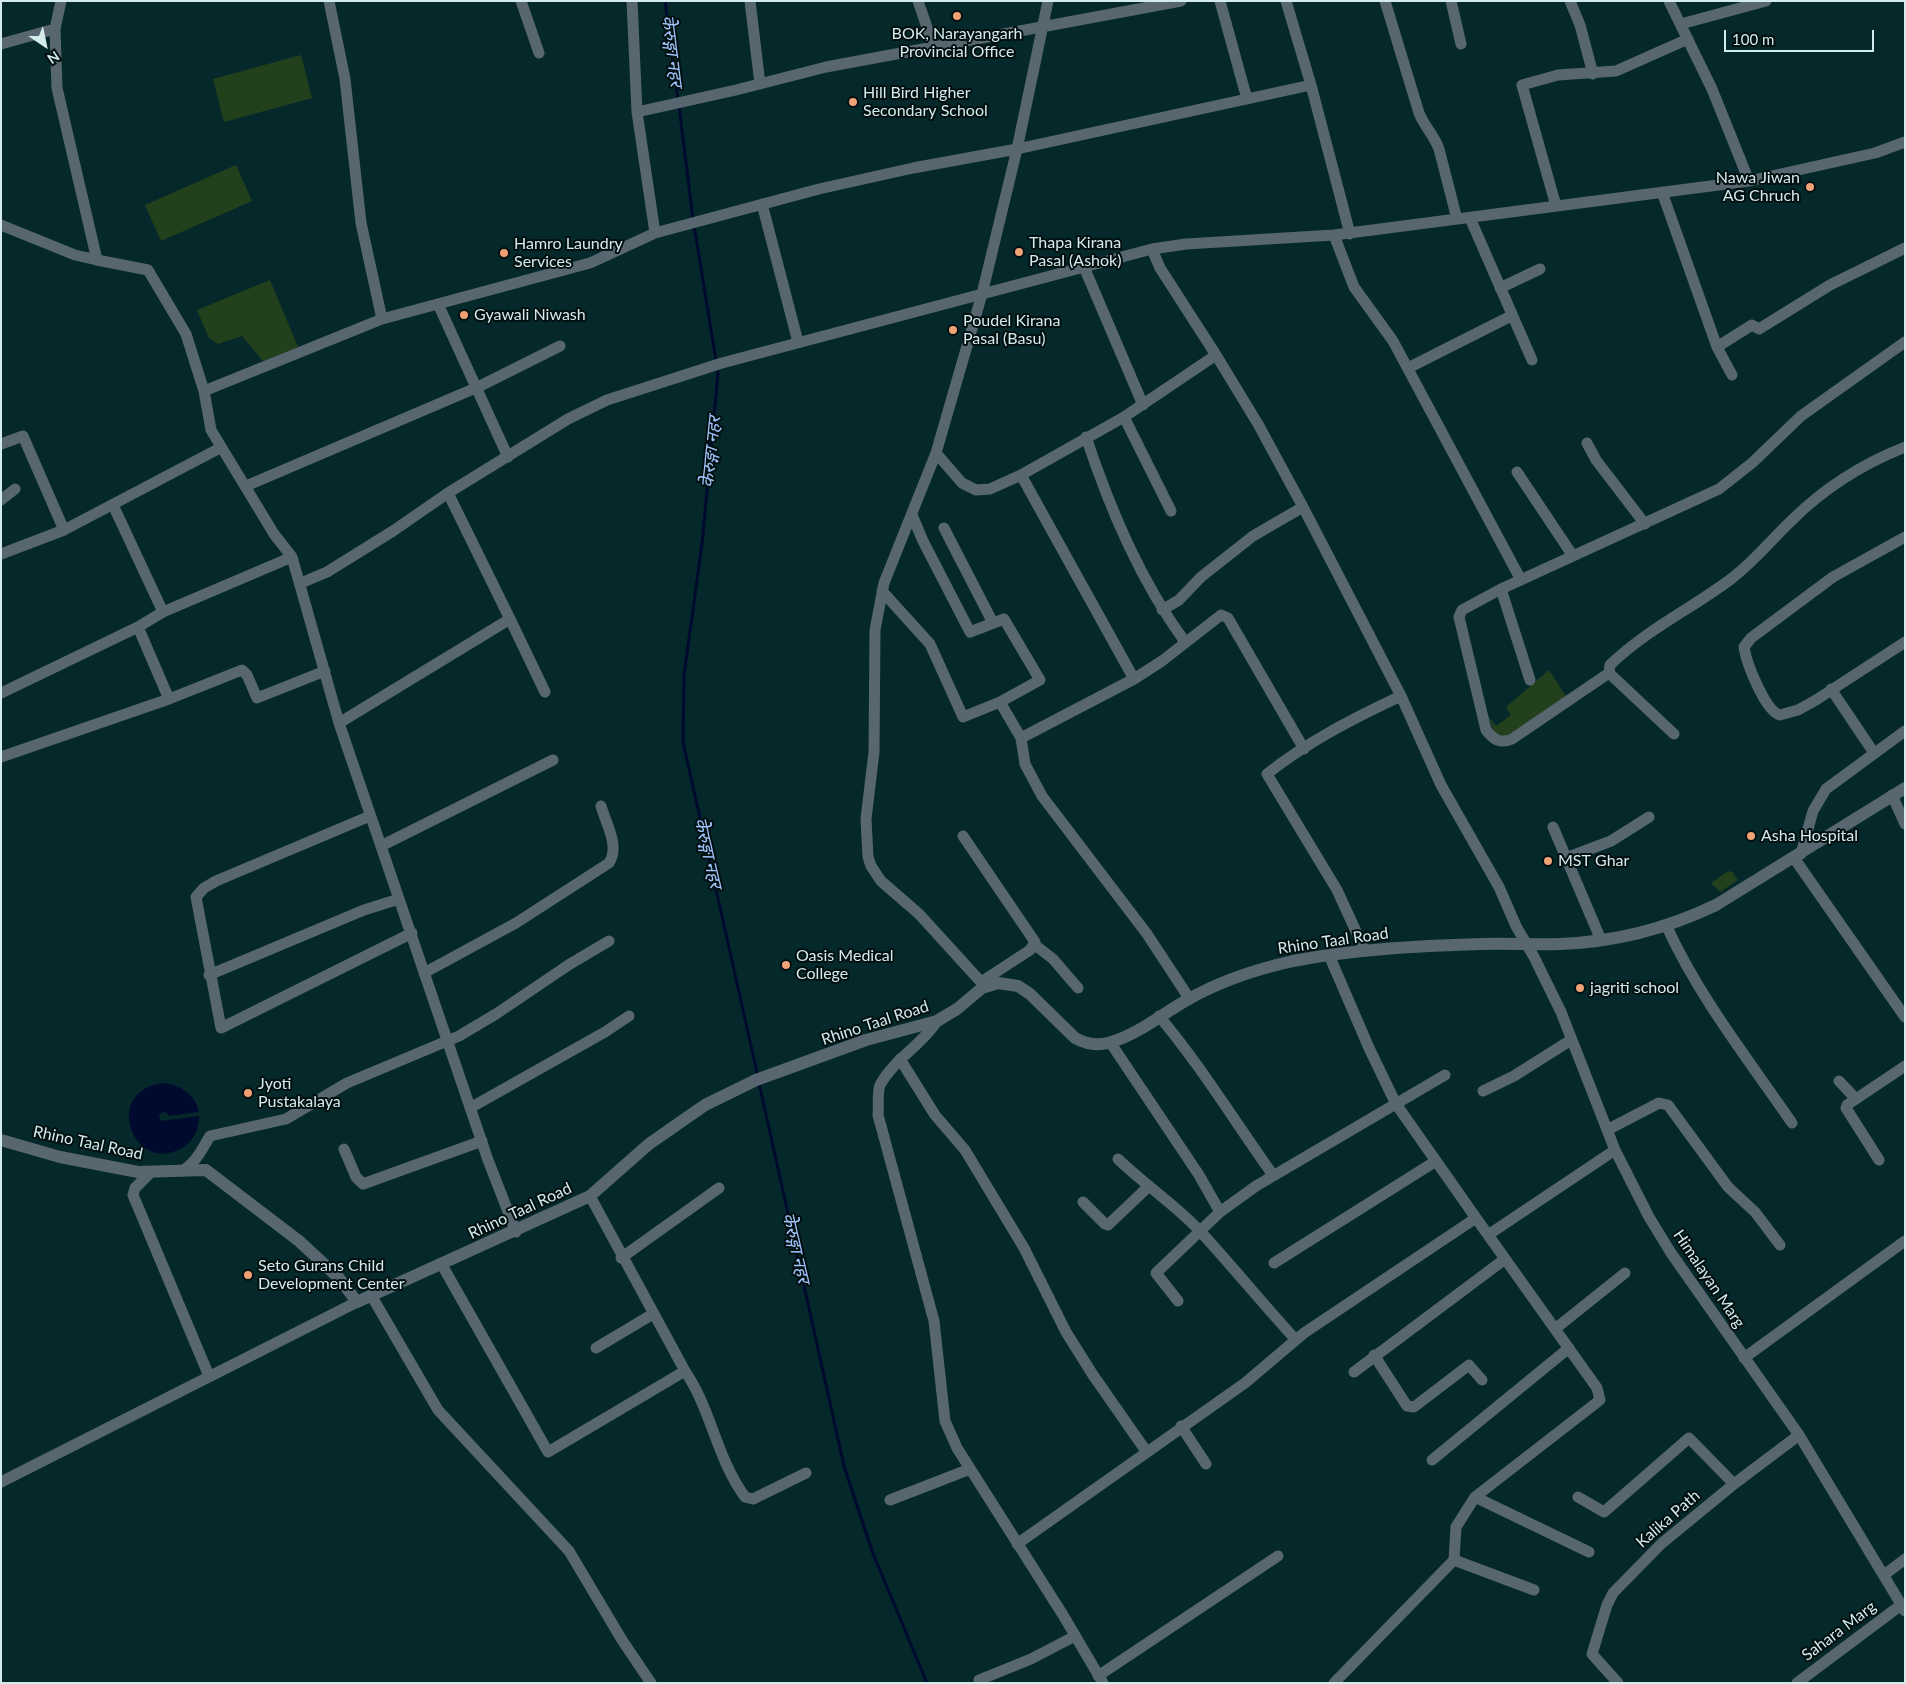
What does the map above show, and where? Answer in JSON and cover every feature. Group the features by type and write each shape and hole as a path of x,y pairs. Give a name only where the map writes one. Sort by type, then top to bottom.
{"street":[{"path":"61,1 55,29 56,88 97,260"},
{"path":"329,1 345,79 361,223 382,318"},
{"path":"521,1 540,54"},
{"path":"632,1 637,112 655,233"},
{"path":"750,1 760,84"},
{"path":"918,1 933,45"},
{"path":"1034,945 982,985 919,914 881,881 871,866 868,857 866,820 874,752 875,630 882,591 936,453 982,294 1017,148 1048,1"},
{"path":"637,112 826,67 933,45 1181,1"},
{"path":"1220,1 1247,99"},
{"path":"1286,1 1311,85 1350,234"},
{"path":"1385,1 1422,122 1435,138 1439,149 1457,219"},
{"path":"1570,1 1580,25 1593,74"},
{"path":"1669,1 1712,89 1749,181"},
{"path":"1681,24 1766,1"},
{"path":"1455,2 1461,44"},
{"path":"1,44 55,29"},
{"path":"1556,206 1522,85 1558,75 1616,71 1688,39"},
{"path":"204,391 382,318 590,263 655,233 762,204 913,168 1017,148 1311,85"},
{"path":"301,583 327,572 393,532 448,493 584,410 626,393 798,342 916,313 1152,249 1186,244 1350,234 1749,181 1875,153 1905,142"},
{"path":"1662,192 1718,347 1732,375"},
{"path":"762,204 798,342"},
{"path":"1470,218 1511,316 1532,360"},
{"path":"1,225 75,254 148,270 186,334 204,391 211,430 220,448 246,486 274,534 292,557 301,583 339,723 470,1108 516,1232"},
{"path":"1334,235 1354,287 1393,341 1521,580"},
{"path":"1718,347 1752,325 1759,329 1830,285 1905,248"},
{"name":"Himalayan Marg","path":"1152,249 1160,268 1258,424 1401,696 1441,785 1499,887 1560,1012 1615,1150 1649,1217 1666,1246 1799,1435 1903,1608"},
{"path":"1084,267 1143,406"},
{"path":"1500,288 1540,269"},
{"path":"438,304 478,387 508,457"},
{"path":"1408,368 1511,316"},
{"path":"1610,673 1512,740 1500,742 1493,739 1486,730 1480,710 1459,617 1461,611 1470,604 1501,589 1719,489 1752,463 1801,416 1905,342"},
{"path":"246,486 478,387 560,346"},
{"path":"936,453 962,483 976,490 990,489 1021,475 1143,406 1216,355"},
{"path":"1124,417 1170,510"},
{"path":"1,444 23,436 64,530"},
{"path":"1086,437 1137,566 1162,610 1185,642"},
{"path":"1587,443 1596,460 1645,524"},
{"path":"1674,734 1610,673 1610,665 1624,651 1700,601 1758,557 1790,521 1813,500 1857,468 1905,447"},
{"path":"1,554 64,530 220,448"},
{"path":"1517,472 1573,556"},
{"path":"1021,475 1134,678"},
{"path":"1,500 15,489"},
{"path":"448,493 545,692"},
{"path":"113,505 163,612"},
{"path":"1162,610 1179,600 1200,577 1252,536 1302,507"},
{"path":"882,591 930,644 964,717 1000,702 1040,680 1004,619 970,632 923,541 912,515"},
{"path":"944,528 993,623"},
{"path":"1905,537 1833,577 1751,638 1744,647 1745,657 1758,687 1775,713 1787,714 1798,710 1905,642"},
{"path":"1,692 138,627 163,612 292,557"},
{"path":"1501,589 1530,680"},
{"path":"1021,738 1134,678 1162,661 1221,616 1228,618 1304,749"},
{"path":"339,723 510,619"},
{"path":"138,627 169,699"},
{"path":"1,757 169,699 242,670 247,675 257,698 325,671"},
{"path":"1832,689 1874,753"},
{"path":"1366,951 1337,890 1267,774 1349,721 1401,696"},
{"path":"1000,702 1021,738 1026,764 1042,796 1147,934 1189,998"},
{"path":"1905,731 1826,790 1813,811 1797,856 1905,1017"},
{"path":"381,846 553,760"},
{"name":"Rhino Taal Road","path":"357,1302 516,1232 590,1196 672,1126 705,1105 756,1080 866,1040 937,1021 957,1010 982,985 998,983 1018,986 1030,994 1075,1038 1092,1044 1110,1042 1189,998 1219,984 1267,967 1329,955 1366,951 1433,946 1601,940 1638,935 1667,927 1716,905 1905,788"},
{"path":"1892,795 1905,824"},
{"path":"424,973 516,923 609,863 614,856 614,848 601,806"},
{"path":"370,816 216,881 199,892 196,897 209,975 221,1028 412,933"},
{"path":"1566,858 1611,840 1649,817"},
{"path":"1553,827 1601,940"},
{"path":"963,836 1034,938 1034,945"},
{"path":"209,975 364,910 399,899"},
{"path":"1667,927 1688,970 1792,1123"},
{"path":"182,1171 189,1168 200,1154 210,1136 286,1119 347,1083 448,1040 496,1014 570,964 609,941"},
{"path":"1034,945 1053,959 1078,988"},
{"path":"1329,955 1369,1048 1396,1104 1598,1388 1600,1400 1475,1497 1456,1527 1454,1560 1334,1683"},
{"path":"470,1108 605,1032 629,1016"},
{"path":"1159,1016 1188,1050 1212,1088 1273,1175"},
{"path":"937,1021 931,1031 900,1059 879,1086 878,1115 934,1321 946,1421 957,1448 1075,1636 1100,1680 1278,1556"},
{"path":"1483,1091 1514,1076 1572,1040"},
{"path":"1110,1042 1199,1175 1220,1212"},
{"path":"900,1059 935,1115 965,1150 1024,1248 1066,1332 1146,1451"},
{"path":"1879,1160 1847,1112 1847,1105 1905,1066"},
{"path":"1178,1301 1156,1273 1220,1212 1273,1175 1445,1075"},
{"path":"1839,1081 1856,1099"},
{"path":"1607,1130 1659,1103 1668,1105 1728,1187 1755,1212 1780,1245"},
{"name":"Rhino Taal Road","path":"1,1140 86,1163 151,1172 206,1170"},
{"path":"344,1149 356,1177 363,1184 482,1141"},
{"path":"1,1482 357,1302 339,1278 299,1240 206,1170 206,1143"},
{"path":"1488,1235 1615,1150"},
{"path":"1118,1159 1148,1187 1170,1201 1199,1230 1296,1340"},
{"path":"1274,1263 1436,1161"},
{"path":"151,1172 135,1188 134,1196 209,1376"},
{"path":"1083,1202 1108,1225 1148,1187"},
{"path":"621,1258 719,1188"},
{"path":"590,1196 621,1258 701,1397 718,1450 735,1483 745,1497 752,1499 806,1473"},
{"path":"1017,1544 1244,1383 1296,1340 1476,1218"},
{"path":"1744,1358 1905,1241"},
{"path":"1354,1372 1505,1258"},
{"path":"442,1264 548,1452 685,1371"},
{"path":"1555,1329 1625,1273"},
{"path":"371,1295 438,1410 569,1551 622,1640 651,1683"},
{"path":"596,1348 653,1314"},
{"path":"1432,1460 1568,1348"},
{"path":"1374,1356 1407,1406 1414,1407 1469,1365 1482,1380"},
{"path":"1181,1426 1206,1464"},
{"name":"Kalika Path","path":"1618,1683 1592,1654 1613,1593 1661,1544 1734,1484 1799,1435"},
{"path":"1578,1497 1604,1512 1689,1438 1734,1484"},
{"path":"890,1500 970,1469"},
{"path":"1475,1497 1589,1552"},
{"path":"1884,1575 1905,1558"},
{"path":"1454,1560 1534,1590"},
{"name":"Sahara Marg","path":"1797,1683 1903,1608"},
{"path":"984,1680 1031,1659 1075,1636"}],"green space":[{"path":"301,55 312,98 224,122 213,79"},
{"path":"236,165 252,201 161,241 145,205"},
{"path":"270,280 298,347 263,361 242,336 218,344 209,338 197,310"},
{"path":"1549,670 1567,698 1504,737 1494,732 1488,716 1496,726 1511,715 1506,707"},
{"path":"1728,871 1732,872 1738,880 1720,892 1711,883"}],"water":[{"path":"163,1083 181,1088 191,1095 199,1112 169,1116 167,1113 162,1112 159,1116 161,1121 199,1116 197,1130 190,1142 182,1148 165,1154 150,1151 139,1142 131,1129 129,1114 133,1100 144,1089"}],"waterway":[{"name":"केेरुङ्गा नहर","path":"665,1 678,100"},
{"name":"केेरुङ्गा नहर","path":"679,106 693,219"},
{"name":"केेरुङ्गा नहर","path":"694,225 718,373 702,544 684,675 683,742 758,1077"},
{"name":"केेरुङ्गा नहर","path":"759,1083 844,1466 872,1551 927,1683"}],"place":[{"name":"BOK, Narayangarh Provincial Office","path":"957,16"},
{"name":"Hill Bird Higher Secondary School","path":"853,102"},
{"name":"Nawa Jiwan AG Chruch","path":"1810,187"},
{"name":"Thapa Kirana Pasal (Ashok)","path":"1019,252"},
{"name":"Hamro Laundry Services","path":"504,253"},
{"name":"Gyawali Niwash","path":"464,315"},
{"name":"Poudel Kirana Pasal (Basu)","path":"953,330"},
{"name":"Asha Hospital","path":"1751,836"},
{"name":"MST Ghar","path":"1548,861"},
{"name":"Oasis Medical College","path":"786,965"},
{"name":"jagriti school","path":"1580,988"},
{"name":"Jyoti Pustakalaya","path":"248,1093"},
{"name":"Seto Gurans Child Development Center","path":"248,1275"}]}
